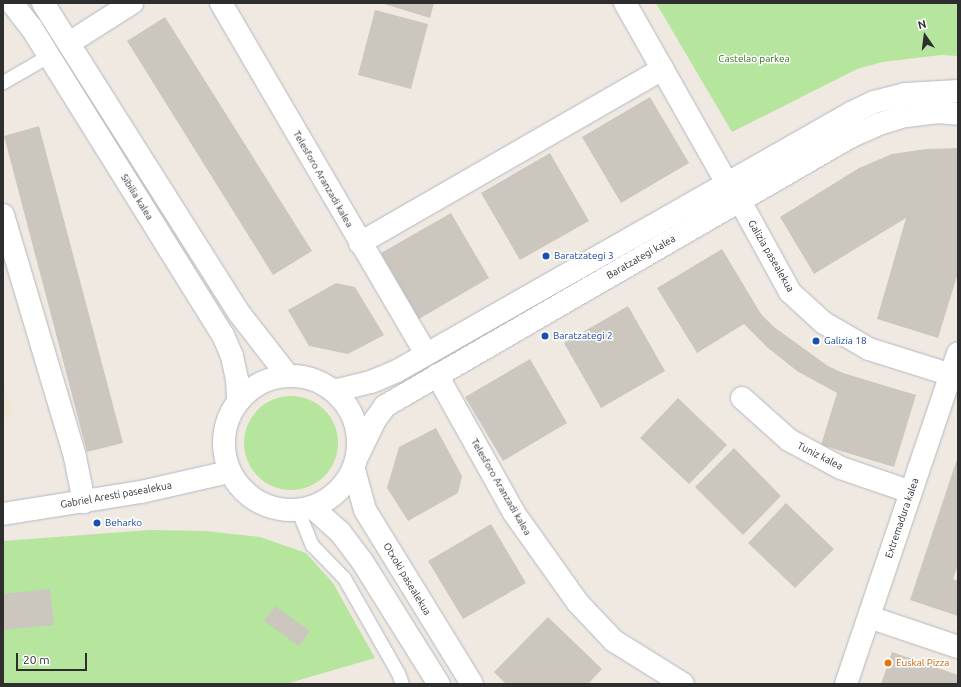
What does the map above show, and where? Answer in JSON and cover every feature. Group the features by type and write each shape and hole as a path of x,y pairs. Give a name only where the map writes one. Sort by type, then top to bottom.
{"street":[{"name":"Sibilia kalea","path":"12,3 48,56 223,335 234,364 238,401"},
{"path":"43,3 238,313 288,376"},
{"path":"69,43 132,3"},
{"name":"Telesforo Aranzadi kalea","path":"221,3 426,354"},
{"path":"625,3 727,183"},
{"path":"360,243 662,69"},
{"path":"334,391 371,382 426,354 851,113 874,102 905,94 958,91"},
{"path":"740,200 742,190 747,183 841,127 851,113"},
{"name":"Baratzategi kalea","path":"356,463 375,420 385,406 438,375 850,137 878,124 929,113 958,114"},
{"name":"Galizia pasealekua","path":"740,200 790,292 824,324 869,349 954,376"},
{"path":"3,215 75,457 84,502"},
{"name":"Extremadura kalea","path":"846,684 911,492 954,376 958,353"},
{"name":"Telesforo Aranzadi kalea","path":"438,375 514,513 578,603 614,641 683,684"},
{"path":"288,376 310,378 334,391 342,398 352,416 358,433 356,463 343,486 330,499 305,509 283,510 260,504 246,494 229,472 222,440 229,414 238,401 250,389 268,380 288,376"},
{"name":"Tuniz kalea","path":"742,398 789,440 841,468 911,492"},
{"name":"Otxoki pasealekua","path":"356,463 365,510 472,684"},
{"name":"Gabriel Aresti pasealekua","path":"12,513 84,502 229,472"},
{"path":"305,509 340,532 362,561 439,684"},
{"path":"869,617 958,647"}],"lane":[{"path":"3,82 48,56"},
{"path":"305,509 312,545 344,578 398,673 402,684"}],"shaded area":[{"path":"3,382 14,416 3,417"}],"green space":[{"name":"Castelao parkea","path":"656,3 958,3 958,56 941,55 882,62 857,69 732,132"},
{"path":"291,396 309,400 324,410 334,425 338,443 334,461 324,476 309,486 291,490 273,486 258,476 248,461 244,443 248,425 258,410 273,400"},
{"path":"150,530 205,531 260,537 306,553 333,583 375,658 286,684 3,684 3,541"}],"building":[{"path":"381,3 434,3 430,18"},
{"path":"375,10 428,24 411,89 358,75"},
{"path":"165,17 312,251 273,275 127,41"},
{"path":"650,97 689,163 621,203 582,137"},
{"path":"39,126 123,443 87,452 4,136"},
{"path":"958,148 958,273 938,338 877,319 906,218 814,274 780,217 859,168 892,154 926,149"},
{"path":"550,153 589,221 520,260 481,193"},
{"path":"451,213 489,278 419,319 381,253"},
{"path":"722,249 761,314 774,327 828,366 843,373 916,395 894,467 821,445 837,393 797,371 768,348 744,324 697,353 657,288"},
{"path":"336,283 355,287 384,335 348,354 309,346 288,310"},
{"path":"628,306 665,371 601,408 564,343"},
{"path":"530,359 567,423 503,461 465,397"},
{"path":"678,398 727,445 689,484 640,438"},
{"path":"436,428 462,476 458,493 408,521 387,488 399,447"},
{"path":"734,448 781,496 743,535 695,487"},
{"path":"958,456 958,565 953,579 958,581 958,616 910,600"},
{"path":"786,503 834,549 795,588 748,543"},
{"path":"491,524 526,583 463,619 428,561"},
{"path":"50,589 54,625 3,630 3,594"},
{"path":"275,606 310,631 299,646 264,621"},
{"path":"548,617 602,669 588,684 506,684 494,672"},
{"path":"892,652 958,675 958,684 881,684"}],"place":[{"name":"Baratzategi 3","path":"546,256"},
{"name":"Baratzategi 2","path":"545,336"},
{"name":"Galizia 18","path":"816,341"},
{"name":"Beharko","path":"97,523"},
{"name":"Euskal Pizza","path":"888,663"}]}
